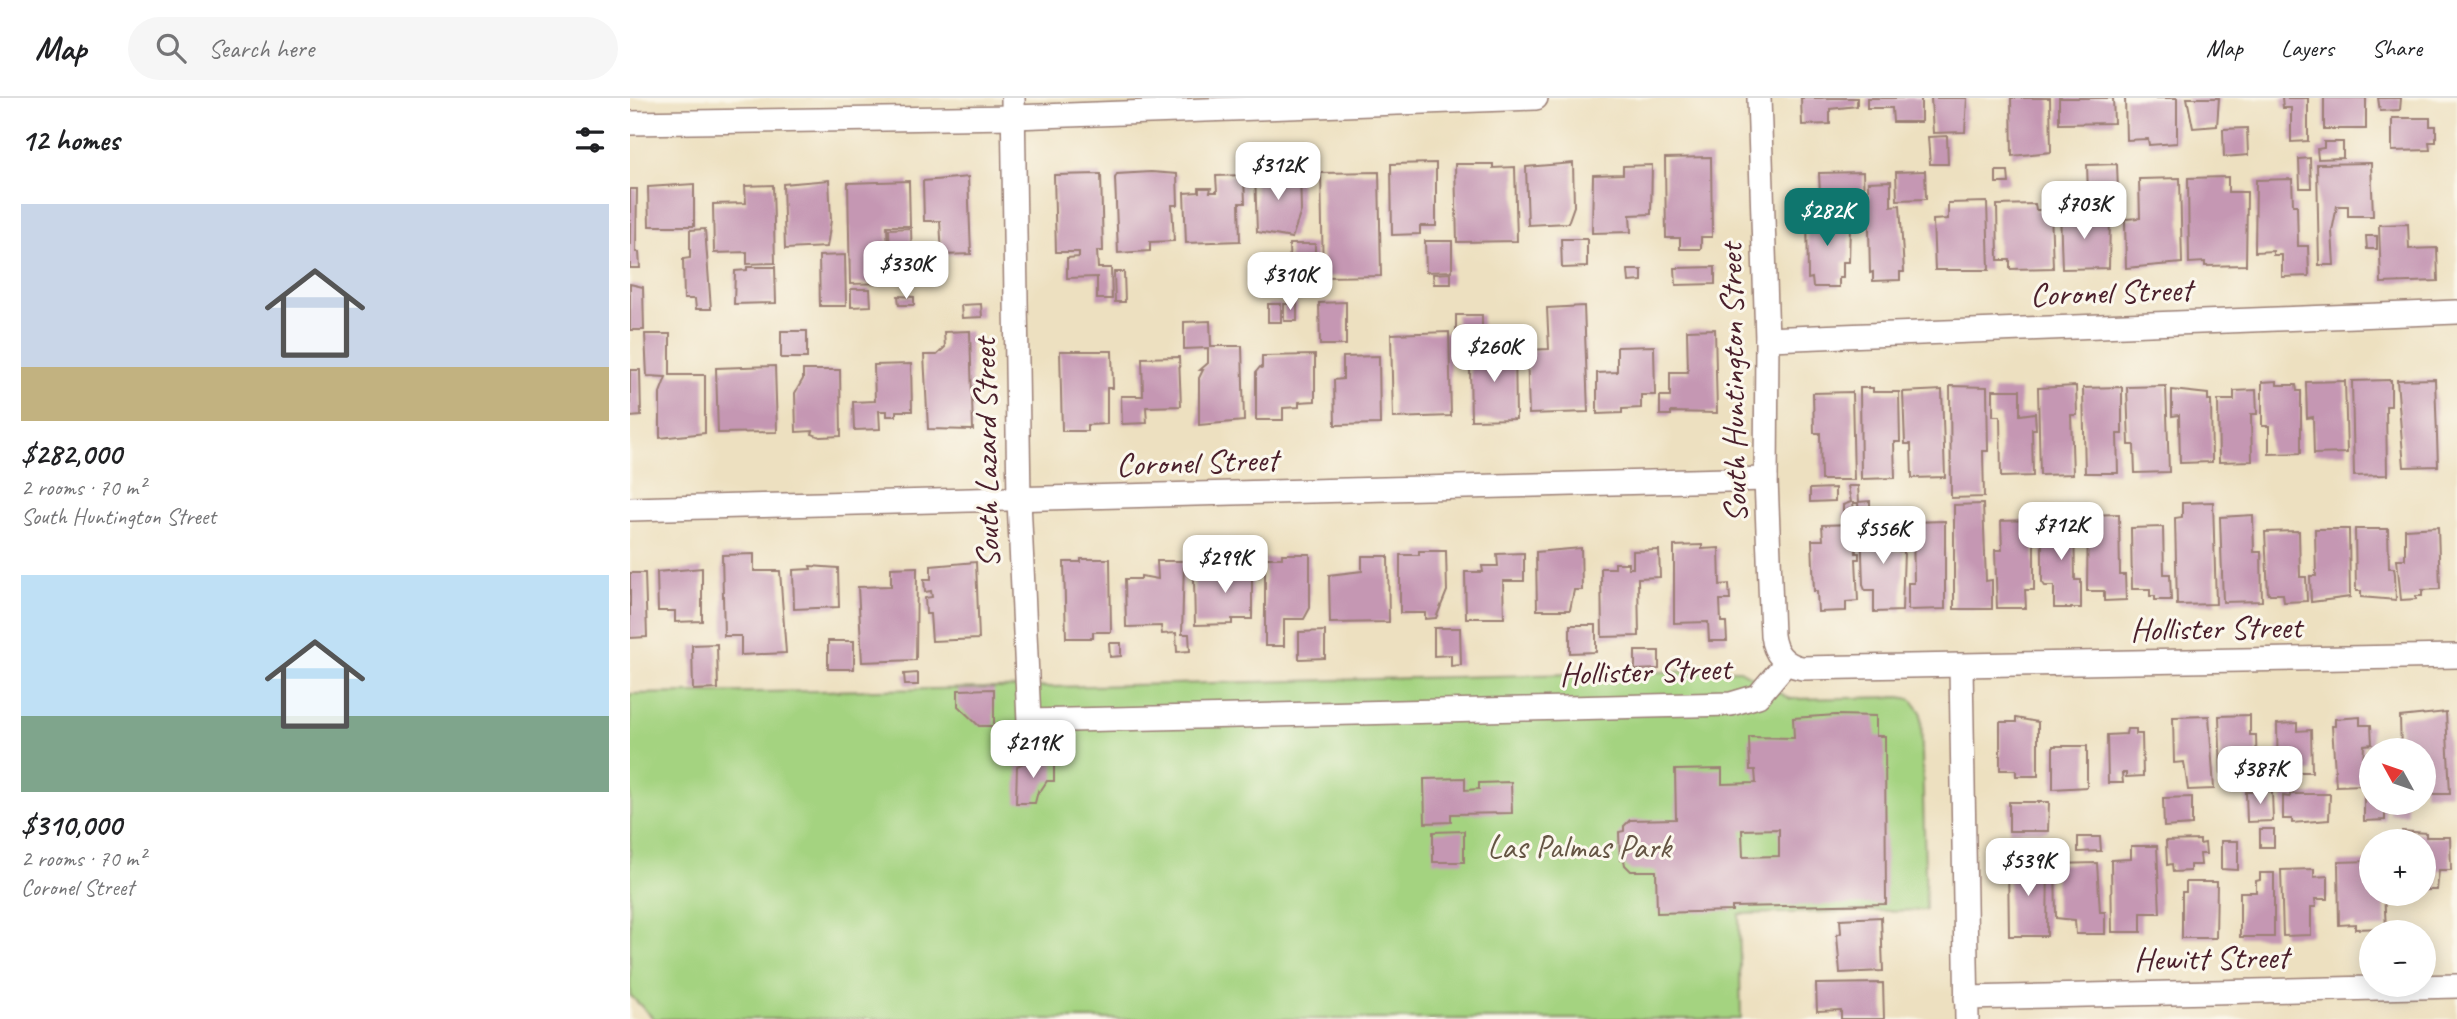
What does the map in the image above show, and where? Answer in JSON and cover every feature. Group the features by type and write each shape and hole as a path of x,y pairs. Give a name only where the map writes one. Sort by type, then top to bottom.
{"street":[{"path":"630,123 1013,107 1536,98"},
{"name":"South Huntington Street","path":"1759,98 1767,339 1766,479 1772,635 1776,649 1786,663"},
{"name":"South Lazard Street","path":"1013,107 1019,500 1029,721"},
{"name":"Coronel Street","path":"1767,339 2457,312"},
{"name":"Coronel Street","path":"630,509 1766,479"},
{"name":"Hollister Street","path":"1029,721 1731,704 1756,697 1786,663 1802,668 1961,667 2457,656"},
{"path":"1961,667 1966,1008"},
{"name":"Hewitt Street","path":"1966,1008 2457,986"}],"green space":[{"name":"Las Palmas Park","path":"1740,670 1791,699 1911,699 1921,712 1926,910 1739,914 1741,1019 654,1019 630,995 630,694 1052,687"}],"building":[{"path":"1801,98 1857,98 1857,106 1830,109 1830,124 1802,125"},
{"path":"1867,98 1921,98 1921,122 1893,122 1892,108 1867,108"},
{"path":"1931,98 1967,98 1965,132 1933,133"},
{"path":"2011,98 2050,98 2051,152 2012,156"},
{"path":"2059,98 2113,98 2114,123 2059,124"},
{"path":"2125,98 2177,98 2177,143 2149,145 2148,139 2126,140"},
{"path":"2187,98 2219,98 2217,126 2193,128"},
{"path":"2282,98 2308,98 2308,141 2291,142 2291,108 2283,108"},
{"path":"2324,98 2366,98 2366,129 2324,129"},
{"path":"2378,98 2401,98 2400,110 2380,111"},
{"path":"2392,118 2430,118 2430,126 2436,126 2436,142 2429,142 2430,150 2392,151"},
{"path":"2247,128 2248,155 2224,157 2223,129"},
{"path":"1947,136 1948,164 1930,164 1928,137"},
{"path":"2324,142 2343,142 2343,158 2318,159 2317,149 2324,148"},
{"path":"1711,157 1712,237 1701,237 1701,249 1680,249 1680,238 1666,238 1665,158"},
{"path":"2310,158 2311,188 2300,188 2299,159"},
{"path":"1436,163 1436,226 1420,226 1420,234 1392,235 1391,164"},
{"path":"1573,163 1574,206 1568,223 1528,225 1526,167"},
{"path":"2371,163 2373,216 2348,216 2348,206 2337,206 2332,231 2334,265 2319,265 2317,164"},
{"path":"1455,164 1515,167 1517,241 1457,242"},
{"path":"2117,164 2118,192 2088,193 2087,165"},
{"path":"1652,165 1651,214 1630,215 1631,232 1592,233 1593,175 1623,174 1623,166"},
{"path":"1300,169 1301,211 1292,238 1257,232 1255,173"},
{"path":"1925,171 1926,199 1897,200 1896,172"},
{"path":"1996,171 2008,171 2009,183 1996,183"},
{"path":"1379,172 1381,276 1323,277 1321,173"},
{"path":"1863,172 1864,200 1826,201 1826,194 1820,194 1819,173"},
{"path":"1101,174 1103,251 1097,251 1098,268 1111,268 1112,299 1097,299 1097,277 1067,278 1067,258 1079,257 1079,252 1056,252 1054,175"},
{"path":"1117,174 1177,174 1178,205 1172,205 1174,241 1150,242 1150,251 1118,253 1115,178"},
{"path":"1244,175 1245,203 1239,203 1240,241 1186,243 1184,193 1199,192 1199,188 1211,188 1210,192 1217,192 1216,176"},
{"path":"968,177 971,254 942,255 940,221 924,221 923,181"},
{"path":"2228,177 2228,192 2247,192 2246,265 2205,266 2205,262 2189,263 2188,178"},
{"path":"2180,178 2182,263 2126,268 2125,219 2140,218 2139,179"},
{"path":"2292,179 2293,205 2297,205 2298,246 2308,246 2309,276 2282,277 2282,255 2273,255 2273,251 2255,252 2256,180"},
{"path":"829,180 831,220 827,247 785,249 783,184"},
{"path":"909,181 910,226 887,226 889,283 850,284 848,183"},
{"path":"1891,181 1891,206 1900,205 1904,272 1900,272 1900,280 1873,281 1873,272 1870,273 1868,182"},
{"path":"694,184 694,226 649,226 648,187"},
{"path":"773,185 775,263 747,264 747,252 714,253 713,204 746,203 745,186"},
{"path":"630,189 637,189 636,252 639,252 640,268 630,268"},
{"path":"1987,202 1989,270 1935,270 1933,220 1948,219 1948,203"},
{"path":"2035,204 2036,210 2051,210 2053,268 2010,269 2010,260 1998,260 1997,205"},
{"path":"1832,210 1832,219 1842,219 1842,226 1850,226 1849,262 1843,262 1843,278 1839,278 1839,287 1813,287 1812,278 1808,279 1807,211"},
{"path":"2060,210 2084,210 2084,217 2110,217 2109,268 2062,269"},
{"path":"2408,224 2409,249 2437,248 2438,281 2381,283 2379,225"},
{"path":"911,228 912,262 890,263 889,229"},
{"path":"705,229 711,309 696,309 695,299 684,299 683,259 690,258 690,230"},
{"path":"2366,236 2377,236 2377,249 2367,249"},
{"path":"1561,239 1587,239 1587,267 1562,268"},
{"path":"1425,241 1452,241 1452,271 1426,272"},
{"path":"1289,244 1315,244 1315,274 1290,274"},
{"path":"845,255 846,306 820,306 819,256"},
{"path":"747,267 775,267 776,303 734,304 735,271 747,270"},
{"path":"1715,267 1715,284 1676,285 1675,268"},
{"path":"1628,270 1642,270 1642,281 1629,282"},
{"path":"1114,272 1124,272 1125,302 1115,302"},
{"path":"1451,273 1451,284 1434,284 1433,274"},
{"path":"630,284 643,287 644,330 630,330"},
{"path":"851,289 870,289 871,306 851,307"},
{"path":"898,296 914,297 914,305 899,305"},
{"path":"1346,302 1346,345 1320,345 1319,303"},
{"path":"981,304 982,317 962,318 961,305"},
{"path":"1268,304 1281,304 1281,322 1268,322"},
{"path":"1284,304 1297,304 1297,321 1284,321"},
{"path":"1584,306 1588,412 1529,414 1527,350 1549,349 1547,308"},
{"path":"1456,315 1482,315 1482,342 1456,342"},
{"path":"1210,321 1211,346 1242,346 1244,421 1199,425 1199,378 1203,370 1200,370 1208,363 1208,348 1184,349 1184,322"},
{"path":"1715,329 1717,413 1671,412 1671,415 1660,415 1660,396 1670,396 1670,372 1688,372 1687,330"},
{"path":"781,331 807,331 807,358 781,358"},
{"path":"970,331 973,430 928,429 924,355 937,355 945,347 944,332"},
{"path":"1449,332 1451,416 1393,418 1391,334"},
{"path":"645,334 670,334 670,375 705,375 705,433 660,438 660,393 666,377 647,376"},
{"path":"1487,345 1515,345 1516,419 1471,420 1470,366 1480,366 1480,348"},
{"path":"1654,346 1655,395 1641,395 1641,408 1622,409 1622,413 1597,414 1597,373 1617,372 1617,347"},
{"path":"1060,351 1112,351 1113,388 1107,388 1107,424 1087,425 1087,431 1062,431"},
{"path":"1315,355 1315,401 1299,402 1299,407 1283,408 1283,420 1256,420 1256,372 1262,368 1262,356"},
{"path":"1379,356 1380,424 1335,425 1334,380 1343,379 1343,357"},
{"path":"1179,357 1181,406 1146,407 1147,423 1122,424 1121,396 1143,396 1142,358"},
{"path":"911,364 912,411 896,411 896,416 887,416 887,411 879,411 880,429 854,430 853,402 875,401 874,365"},
{"path":"775,366 777,432 718,433 716,368"},
{"path":"630,370 640,370 641,416 630,417"},
{"path":"803,370 840,370 841,436 820,437 812,434 813,431 796,432 795,393 803,379"},
{"path":"2435,379 2438,466 2404,467 2397,380"},
{"path":"2391,380 2391,406 2386,406 2387,475 2354,476 2352,381"},
{"path":"2277,381 2277,385 2296,385 2297,391 2301,391 2301,453 2269,454 2269,426 2262,426 2262,382"},
{"path":"2345,381 2347,453 2314,454 2313,417 2307,418 2306,382"},
{"path":"1950,386 1987,387 1988,451 1983,451 1984,497 1951,498"},
{"path":"2076,386 2077,415 2071,415 2073,474 2040,475 2038,388"},
{"path":"2166,386 2169,472 2135,473 2134,445 2129,445 2127,387"},
{"path":"2122,387 2122,434 2117,434 2118,473 2085,473 2083,388"},
{"path":"1860,388 1873,388 1873,392 1899,392 1900,442 1894,442 1895,478 1861,479"},
{"path":"1942,390 1945,477 1912,478 1911,444 1905,444 1903,392"},
{"path":"1993,390 2020,390 2020,415 2035,413 2036,429 2032,429 2033,476 2001,477 2000,416 1993,416"},
{"path":"2172,390 2208,394 2208,400 2211,400 2212,462 2180,463 2179,415 2172,416"},
{"path":"2256,390 2257,414 2251,414 2252,461 2219,462 2218,400 2234,400 2234,391"},
{"path":"1852,392 1854,480 1821,480 1820,433 1814,433 1813,393"},
{"path":"1848,486 1858,486 1859,502 1870,501 1870,515 1859,515 1858,503 1853,503 1855,518 1843,518 1843,505 1851,502"},
{"path":"1835,488 1835,501 1810,502 1810,489"},
{"path":"2213,502 2216,604 2177,605 2175,518 2182,517 2182,503"},
{"path":"1983,504 1986,581 1992,580 1992,609 1954,609 1954,505"},
{"path":"2119,514 2120,575 2125,575 2126,600 2104,601 2104,591 2087,591 2088,515"},
{"path":"2253,515 2254,552 2261,552 2262,601 2223,602 2220,517"},
{"path":"2042,519 2074,519 2075,580 2081,580 2081,608 2054,608 2054,586 2045,586 2042,582"},
{"path":"2034,520 2034,590 2025,590 2026,608 1997,608 1995,550 2002,550 2001,521"},
{"path":"1945,521 1945,609 1908,610 1908,583 1914,583 1913,522"},
{"path":"1895,523 1895,551 1904,551 1902,611 1874,612 1874,590 1865,590 1863,585 1861,524"},
{"path":"1854,524 1856,553 1859,553 1859,559 1856,559 1858,601 1846,602 1846,611 1818,612 1817,591 1814,591 1812,540 1823,540 1822,525"},
{"path":"2163,527 2164,574 2170,574 2171,600 2155,600 2155,596 2150,596 2150,589 2132,589 2131,528"},
{"path":"2438,527 2440,589 2422,590 2422,596 2416,596 2416,599 2401,600 2397,559 2405,559 2405,529"},
{"path":"2315,529 2349,529 2350,597 2311,602 2310,576 2316,576"},
{"path":"2355,529 2388,529 2389,568 2394,568 2396,600 2361,597 2361,591 2356,591"},
{"path":"2299,531 2300,577 2306,577 2307,601 2284,602 2283,594 2268,594 2265,532"},
{"path":"1702,545 1702,549 1719,548 1720,585 1729,584 1730,600 1720,600 1721,622 1726,622 1727,641 1709,641 1708,622 1674,623 1674,546"},
{"path":"1581,548 1582,590 1574,590 1570,610 1537,610 1536,552"},
{"path":"1659,550 1660,577 1638,578 1639,636 1602,637 1601,568 1615,568 1615,563 1628,563 1628,568 1633,568 1633,551"},
{"path":"1419,551 1446,551 1447,591 1436,618 1425,619 1425,613 1400,613 1400,555 1419,555"},
{"path":"1524,553 1524,581 1503,581 1504,618 1466,618 1465,572 1483,572 1482,566 1498,566 1497,554"},
{"path":"754,554 754,571 780,571 786,653 741,655 741,636 724,636 722,555"},
{"path":"1282,554 1310,554 1310,608 1304,619 1284,619 1284,646 1265,646 1265,558 1282,558"},
{"path":"1362,556 1388,556 1389,622 1330,623 1329,575 1362,571"},
{"path":"1081,559 1110,559 1111,632 1093,632 1093,638 1066,638 1064,562 1081,562"},
{"path":"1226,559 1252,559 1252,619 1232,619 1232,624 1195,625 1194,578 1209,578 1210,573 1220,573 1220,577 1226,577"},
{"path":"1157,561 1184,561 1182,634 1189,634 1190,651 1177,652 1176,633 1162,634 1161,626 1126,627 1125,579 1141,579 1141,576 1158,579"},
{"path":"976,562 979,639 932,641 930,614 926,614 925,598 932,597 931,591 925,592 924,579 931,579 931,566"},
{"path":"810,566 838,568 839,607 794,609 793,570 811,569"},
{"path":"917,567 916,660 862,662 858,587 891,586 891,568"},
{"path":"702,568 702,621 675,622 675,611 658,611 657,572"},
{"path":"630,573 645,573 647,637 630,638"},
{"path":"1570,625 1596,625 1596,652 1570,653"},
{"path":"1434,628 1460,628 1461,665 1451,666 1451,655 1434,656"},
{"path":"1325,631 1325,658 1299,659 1299,632"},
{"path":"828,641 854,641 854,669 828,669"},
{"path":"1109,643 1121,643 1121,656 1110,657"},
{"path":"717,644 718,689 693,690 692,645"},
{"path":"1635,651 1659,651 1659,669 1635,670"},
{"path":"918,673 918,685 905,685 904,674"},
{"path":"994,689 994,726 979,726 958,706 958,690"},
{"path":"2446,712 2450,794 2436,794 2436,738 2401,738 2400,717"},
{"path":"2250,715 2250,735 2256,735 2257,776 2221,777 2219,716"},
{"path":"1876,716 1876,736 1885,736 1886,904 1732,907 1732,911 1657,913 1656,871 1631,871 1624,860 1620,860 1619,832 1624,831 1624,826 1630,820 1676,819 1675,770 1722,769 1722,784 1756,783 1755,770 1750,770 1749,737 1794,738 1793,718","holes":["1779,829 1779,856 1743,857 1742,830"]},
{"path":"2209,716 2214,789 2188,790 2184,762 2174,763 2173,717"},
{"path":"2360,717 2360,725 2371,725 2372,738 2359,738 2359,785 2336,786 2332,726 2335,726 2335,719"},
{"path":"2016,718 2038,722 2038,776 2016,776 2016,770 2000,770 2000,722 2016,722"},
{"path":"2297,723 2297,731 2311,730 2312,772 2299,772 2299,778 2278,779 2277,724"},
{"path":"2127,729 2136,729 2136,734 2142,734 2143,776 2126,777 2126,773 2122,773 2123,783 2108,783 2107,735 2126,734"},
{"path":"2053,746 2087,746 2087,787 2053,789"},
{"path":"1026,762 1054,762 1054,781 1047,781 1039,793 1038,791 1035,803 1016,803 1017,766"},
{"path":"1465,778 1465,790 1479,789 1479,783 1511,782 1512,813 1451,814 1451,822 1425,823 1424,779"},
{"path":"2272,791 2273,821 2247,822 2246,792"},
{"path":"2290,794 2330,794 2329,820 2292,823 2292,819 2283,819 2283,796 2290,797"},
{"path":"2192,797 2192,825 2164,827 2163,798"},
{"path":"2009,802 2049,802 2048,831 2009,831"},
{"path":"2364,816 2385,816 2385,820 2364,821"},
{"path":"2260,829 2274,829 2274,847 2260,847"},
{"path":"1464,831 1464,862 1433,862 1433,832"},
{"path":"2078,837 2100,837 2101,851 2078,852"},
{"path":"2436,837 2450,837 2451,870 2439,870 2437,890"},
{"path":"2200,840 2200,844 2205,843 2206,854 2200,854 2201,865 2190,865 2190,871 2173,872 2172,864 2167,865 2166,841"},
{"path":"2221,841 2238,841 2238,870 2221,869"},
{"path":"2131,846 2157,846 2160,913 2141,913 2141,932 2112,932 2111,860 2131,859"},
{"path":"2048,861 2047,936 2009,936 2008,862"},
{"path":"2359,861 2359,906 2385,906 2386,920 2359,920 2359,929 2355,929 2355,924 2339,925 2338,862"},
{"path":"2097,863 2100,912 2105,912 2105,934 2076,934 2075,920 2056,918 2055,864"},
{"path":"2314,869 2314,877 2328,876 2328,899 2315,899 2316,907 2311,907 2311,935 2283,936 2281,870"},
{"path":"2260,873 2274,873 2274,937 2240,937 2240,892 2256,892 2256,881 2260,880"},
{"path":"2186,882 2217,882 2216,938 2182,938 2182,892 2186,892"},
{"path":"1881,917 1883,971 1840,973 1837,935 1841,933 1840,919"},
{"path":"1883,983 1884,1019 1841,1019 1841,1010 1817,1011 1816,984"}]}
